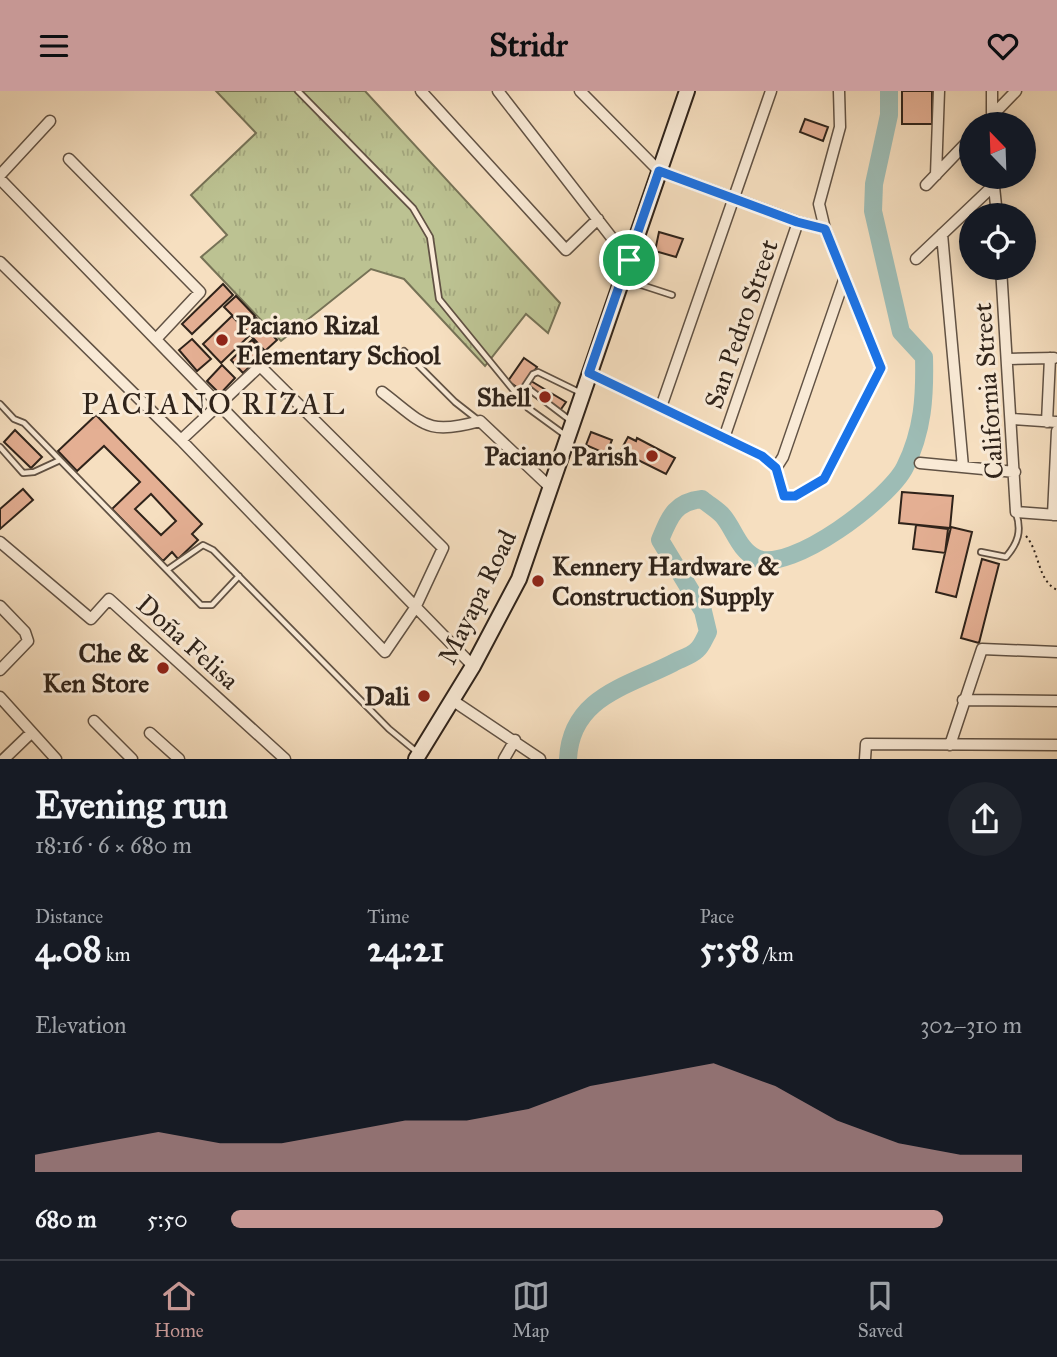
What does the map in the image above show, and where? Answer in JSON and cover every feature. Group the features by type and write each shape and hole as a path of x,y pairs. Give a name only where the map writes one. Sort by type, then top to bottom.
{"main road":[{"name":"Mayapa Road","path":"417,756 473,666 519,579 687,91"}],"street":[{"path":"421,91 566,250 598,219"},
{"path":"498,91 629,260"},
{"path":"580,91 659,171 797,222 825,229"},
{"path":"661,407 771,91"},
{"path":"589,373 762,456 776,468 784,496 795,496 824,479 881,368 844,280 825,229 819,204 840,127 839,91"},
{"path":"936,175 939,91"},
{"path":"990,112 992,91"},
{"path":"998,112 1016,91"},
{"path":"50,121 0,177 473,666"},
{"path":"926,185 959,151"},
{"path":"69,159 200,292 156,339"},
{"path":"916,259 986,189"},
{"name":"San Pedro Street","path":"724,438 797,222"},
{"path":"942,234 963,467"},
{"path":"0,262 181,440 385,652 415,608 443,548 260,366 181,440"},
{"path":"776,468 793,431 844,280"},
{"name":"California Street","path":"1002,280 1013,419 1016,512"},
{"path":"1009,359 1054,358 1052,422 1013,419"},
{"path":"382,393 428,428 443,429 480,421 551,488"},
{"path":"1016,512 1055,515 1057,431"},
{"path":"920,463 1015,472"},
{"name":"Doña Felisa","path":"0,542 91,619 109,599 285,758"},
{"path":"0,607 24,632 28,641 0,670"},
{"path":"961,758 956,745 963,700 982,649 1057,652"},
{"path":"0,697 56,758"},
{"path":"452,700 540,758"},
{"path":"963,700 1057,701"},
{"path":"94,721 132,758"},
{"path":"4,758 31,733"},
{"path":"150,733 179,758"},
{"path":"504,758 515,740"},
{"path":"865,758 866,744 1057,745"}],"lane":[{"path":"299,91 413,208 430,237 439,299 528,408 542,421 569,429"},
{"path":"622,278 672,295"},
{"path":"404,351 455,403 480,421"},
{"path":"569,429 525,386 533,374 538,372 582,393"},
{"path":"0,404 15,419 24,423 58,461 201,605 212,605 239,576"},
{"path":"0,447 23,473 34,472 58,461"},
{"path":"981,552 1006,557 1015,547 1021,527 1016,512"},
{"path":"167,570 203,545 213,550 417,756"}],"path":[{"path":"1021,527 1035,547 1043,577 1057,590"}],"green space":[{"path":"216,91 365,91 560,303 548,333 526,314 485,366 404,279 371,269 281,341 201,257 227,235 191,195 256,133"}],"building":[{"path":"902,91 932,91 932,124 902,124"},
{"path":"805,119 828,127 823,141 800,132"},
{"path":"659,232 683,239 676,257 655,251"},
{"path":"223,284 233,295 192,334 182,324"},
{"path":"236,296 255,316 244,327 224,307"},
{"path":"232,316 250,335 221,363 203,344"},
{"path":"256,318 277,340 265,351 244,328"},
{"path":"192,339 211,359 197,371 179,350"},
{"path":"252,340 264,353 243,373 231,360"},
{"path":"524,358 537,367 521,390 508,381"},
{"path":"222,365 235,378 220,394 207,381"},
{"name":"Shell","path":"531,381 566,402 559,412 525,391"},
{"path":"96,415 202,524 192,534 198,540 178,559 172,552 163,561 112,509 140,482 104,446 77,471 58,451","holes":["151,494 176,521 161,535 135,509"]},
{"path":"15,430 42,457 31,468 4,442"},
{"path":"591,432 612,440 606,454 586,445"},
{"name":"Paciano Parish","path":"628,437 636,441 637,438 675,458 666,474 628,455 630,452 622,448"},
{"path":"23,489 33,500 0,529 0,509"},
{"path":"902,492 953,496 950,528 899,523"},
{"path":"916,525 948,529 945,553 913,549"},
{"path":"951,527 972,532 956,597 936,592"},
{"path":"982,559 999,564 979,643 961,638"}],"waterway":[{"path":"568,759 571,738 579,721 590,708 620,688 692,654 708,632 703,611 660,540 679,507 702,499 723,516 741,545 750,554 756,558 772,560 792,555 838,530 880,497 905,467 916,440 922,413 924,357 901,332 873,211 874,184 889,115 889,91"}],"place":[{"name":"Paciano Rizal Elementary School","path":"222,340"},
{"name":"Shell","path":"545,397"},
{"name":"Paciano Parish","path":"652,456"},
{"name":"Kennery Hardware & Construction Supply","path":"538,581"},
{"name":"Che & Ken Store","path":"163,668"},
{"name":"Dali","path":"424,696"}],"district":[{"name":"PACIANO RIZAL","path":"214,404"}],"route":[{"path":"659,171 797,222 825,229 881,368 824,479 795,496 784,496 776,468 762,456 589,373 629,260 659,171"}]}
